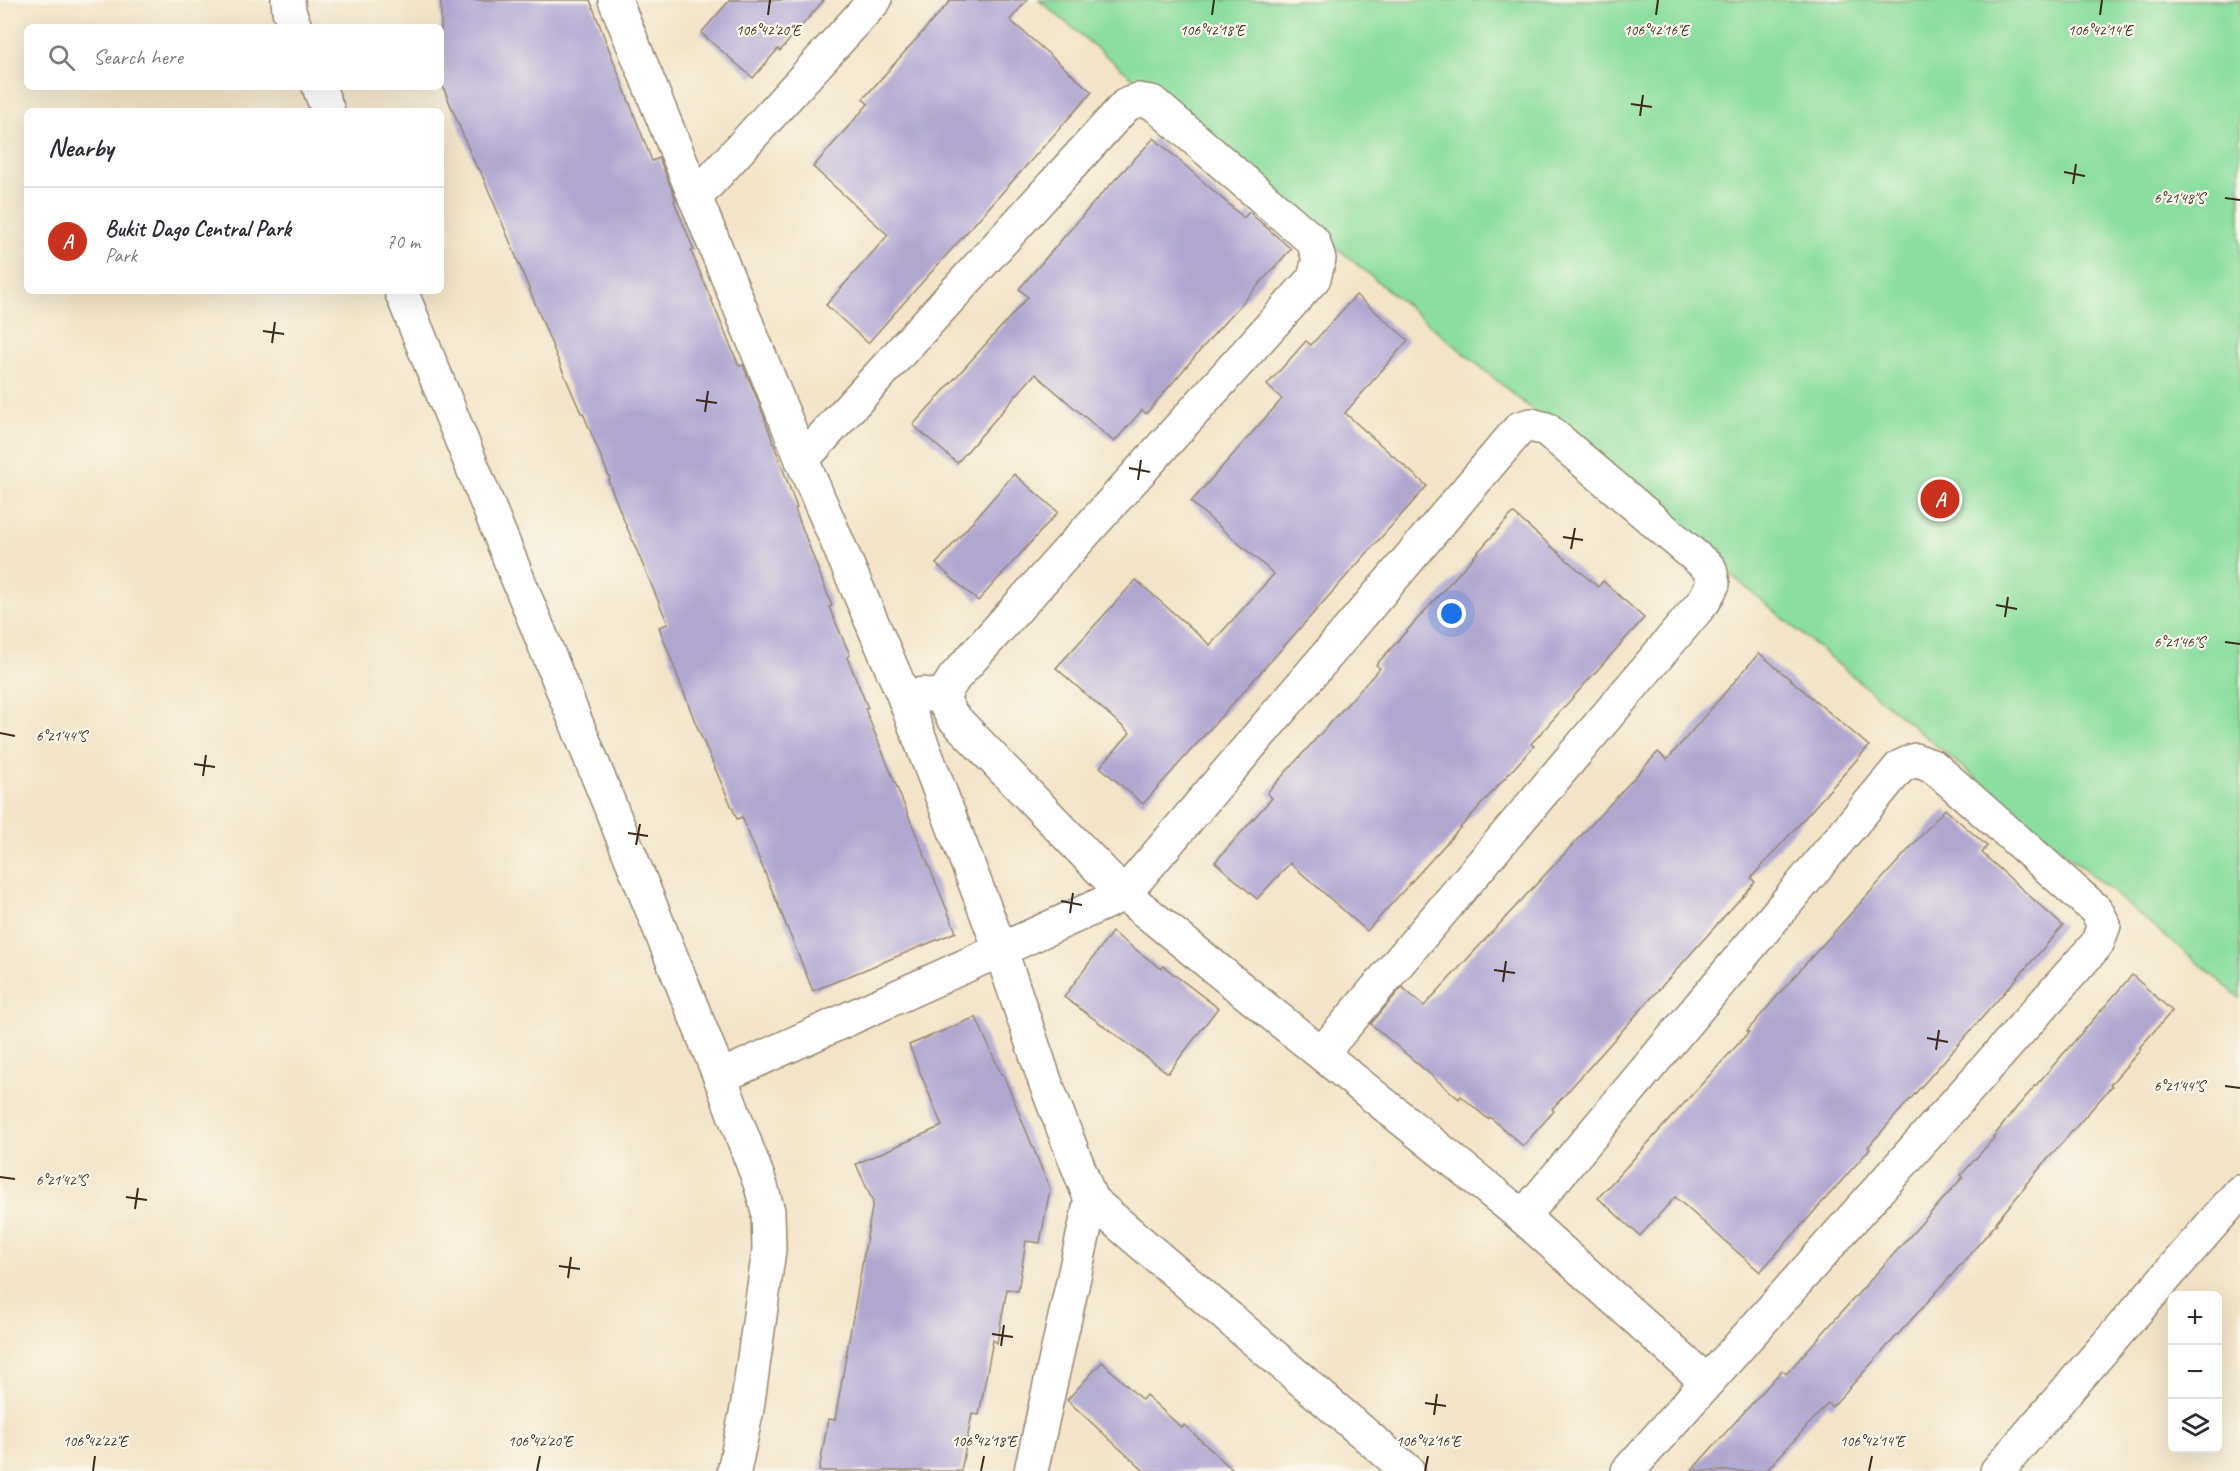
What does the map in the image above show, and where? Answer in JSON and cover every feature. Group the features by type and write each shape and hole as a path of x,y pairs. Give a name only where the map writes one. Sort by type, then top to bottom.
{"street":[{"path":"288,0 294,24"},
{"path":"615,0 802,460 902,692 1001,951 1046,1084 1091,1200 1408,1471"},
{"path":"694,198 875,0"},
{"path":"320,90 327,108"},
{"path":"802,460 1126,105 1138,100 1152,102 1313,241 1319,259 1314,278 954,678 942,697"},
{"path":"402,294 720,1077 760,1183 768,1211 768,1261 747,1409 734,1471"},
{"path":"720,1077 1124,894 1520,428 1531,425 1546,429 1710,569 1713,584 1704,601 1322,1053"},
{"path":"902,692 942,697"},
{"path":"942,697 952,716 1124,894 1523,1217 1706,1382"},
{"path":"1523,1217 1900,767 1916,760 1934,767 2096,909 2104,925 2097,944 1628,1471"},
{"path":"1997,1471 2240,1192"},
{"path":"1031,1471 1091,1200"}],"green space":[{"path":"1039,0 2240,0 2240,998"}],"building":[{"path":"441,0 590,0 652,161 659,158 694,250 691,251 739,366 743,365 760,406 797,508 795,509 832,606 829,607 850,655 847,657 868,708 865,709 956,932 813,991 742,817 737,819 695,722 659,627 668,624 623,518 583,413 581,413 561,367 499,215 444,89 444,24 441,24"},
{"path":"730,0 824,0 753,78 701,33"},
{"path":"951,0 1027,0 1010,20 1092,92 868,343 826,305 888,235 813,167 868,104 863,99"},
{"path":"1154,138 1244,218 1249,212 1291,249 1146,414 1142,410 1114,442 1035,374 957,463 913,425 1028,297 1019,289 1096,200"},
{"path":"1356,295 1408,340 1345,413 1427,486 1143,804 1100,767 1130,733 1056,668 1136,580 1210,645 1274,574 1191,502 1282,399 1267,385 1306,341 1311,345"},
{"path":"1014,474 1058,512 978,601 936,564"},
{"path":"1513,513 1598,587 1603,581 1644,618 1531,744 1534,746 1367,931 1290,863 1257,899 1215,862 1272,798 1267,793 1380,668 1376,665"},
{"path":"1759,653 1869,746 1751,878 1755,882 1552,1109 1554,1111 1523,1146 1490,1117 1488,1119 1461,1096 1459,1099 1371,1024 1402,987 1424,1006 1658,752 1667,760"},
{"path":"1945,809 1987,846 1982,853 2063,926 1760,1272 1675,1197 1640,1236 1598,1198 1749,1032 1747,1031 1800,970"},
{"path":"1112,932 1162,969 1163,966 1218,1008 1168,1073 1064,997"},
{"path":"2132,975 2172,1011 2139,1048 2141,1049 2110,1085 2112,1086 2025,1185 1997,1223 1943,1285 1832,1407 1828,1403 1766,1471 1691,1471 1782,1370 1786,1374 1963,1177 1961,1175 1994,1138 2017,1107"},
{"path":"976,1017 1001,1074 1003,1074 1050,1189 1040,1243 1026,1241 1018,1291 1007,1289 997,1343 993,1340 979,1415 972,1414 961,1471 819,1471 828,1419 835,1420 873,1202 856,1164 942,1126 909,1045"},
{"path":"1102,1362 1142,1400 1146,1395 1182,1428 1184,1425 1234,1471 1144,1471 1067,1400"}],"place":[{"name":"Bukit Dago Central Park","path":"1940,499"}]}
